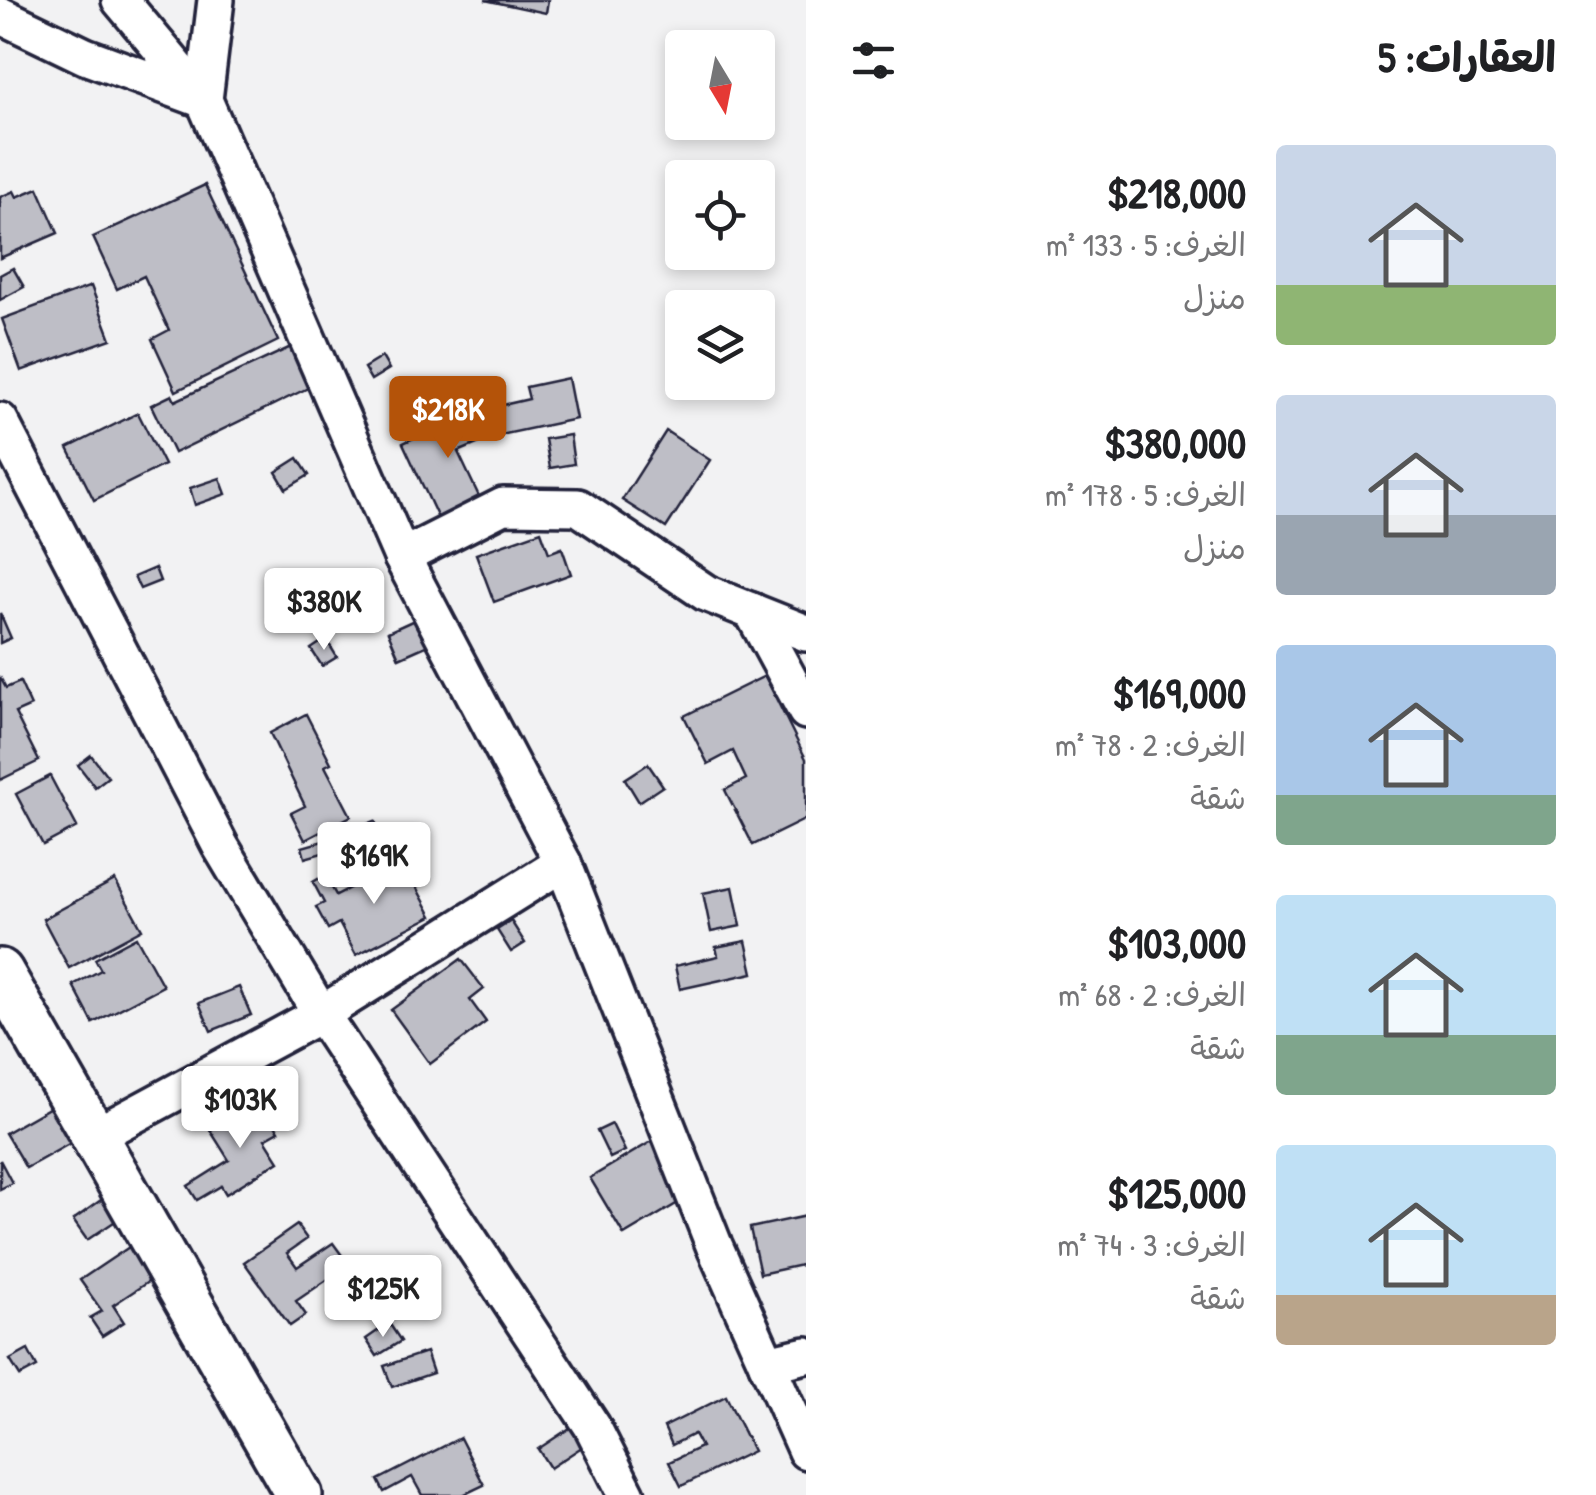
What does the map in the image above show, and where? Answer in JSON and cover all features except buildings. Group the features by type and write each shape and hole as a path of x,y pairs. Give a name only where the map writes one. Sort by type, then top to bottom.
{"street":[{"path":"120,0 204,100 402,557 563,863 714,1245 806,1451"},
{"path":"204,100 216,0"},
{"path":"0,15 85,56 204,100"},
{"path":"0,421 220,846 320,1014 592,1426 627,1495"},
{"path":"402,557 503,506 578,506 706,593 806,632"},
{"path":"752,611 806,710"},
{"path":"93,1137 320,1014 563,863"},
{"path":"0,972 298,1495"},
{"path":"767,1364 806,1354"}]}
